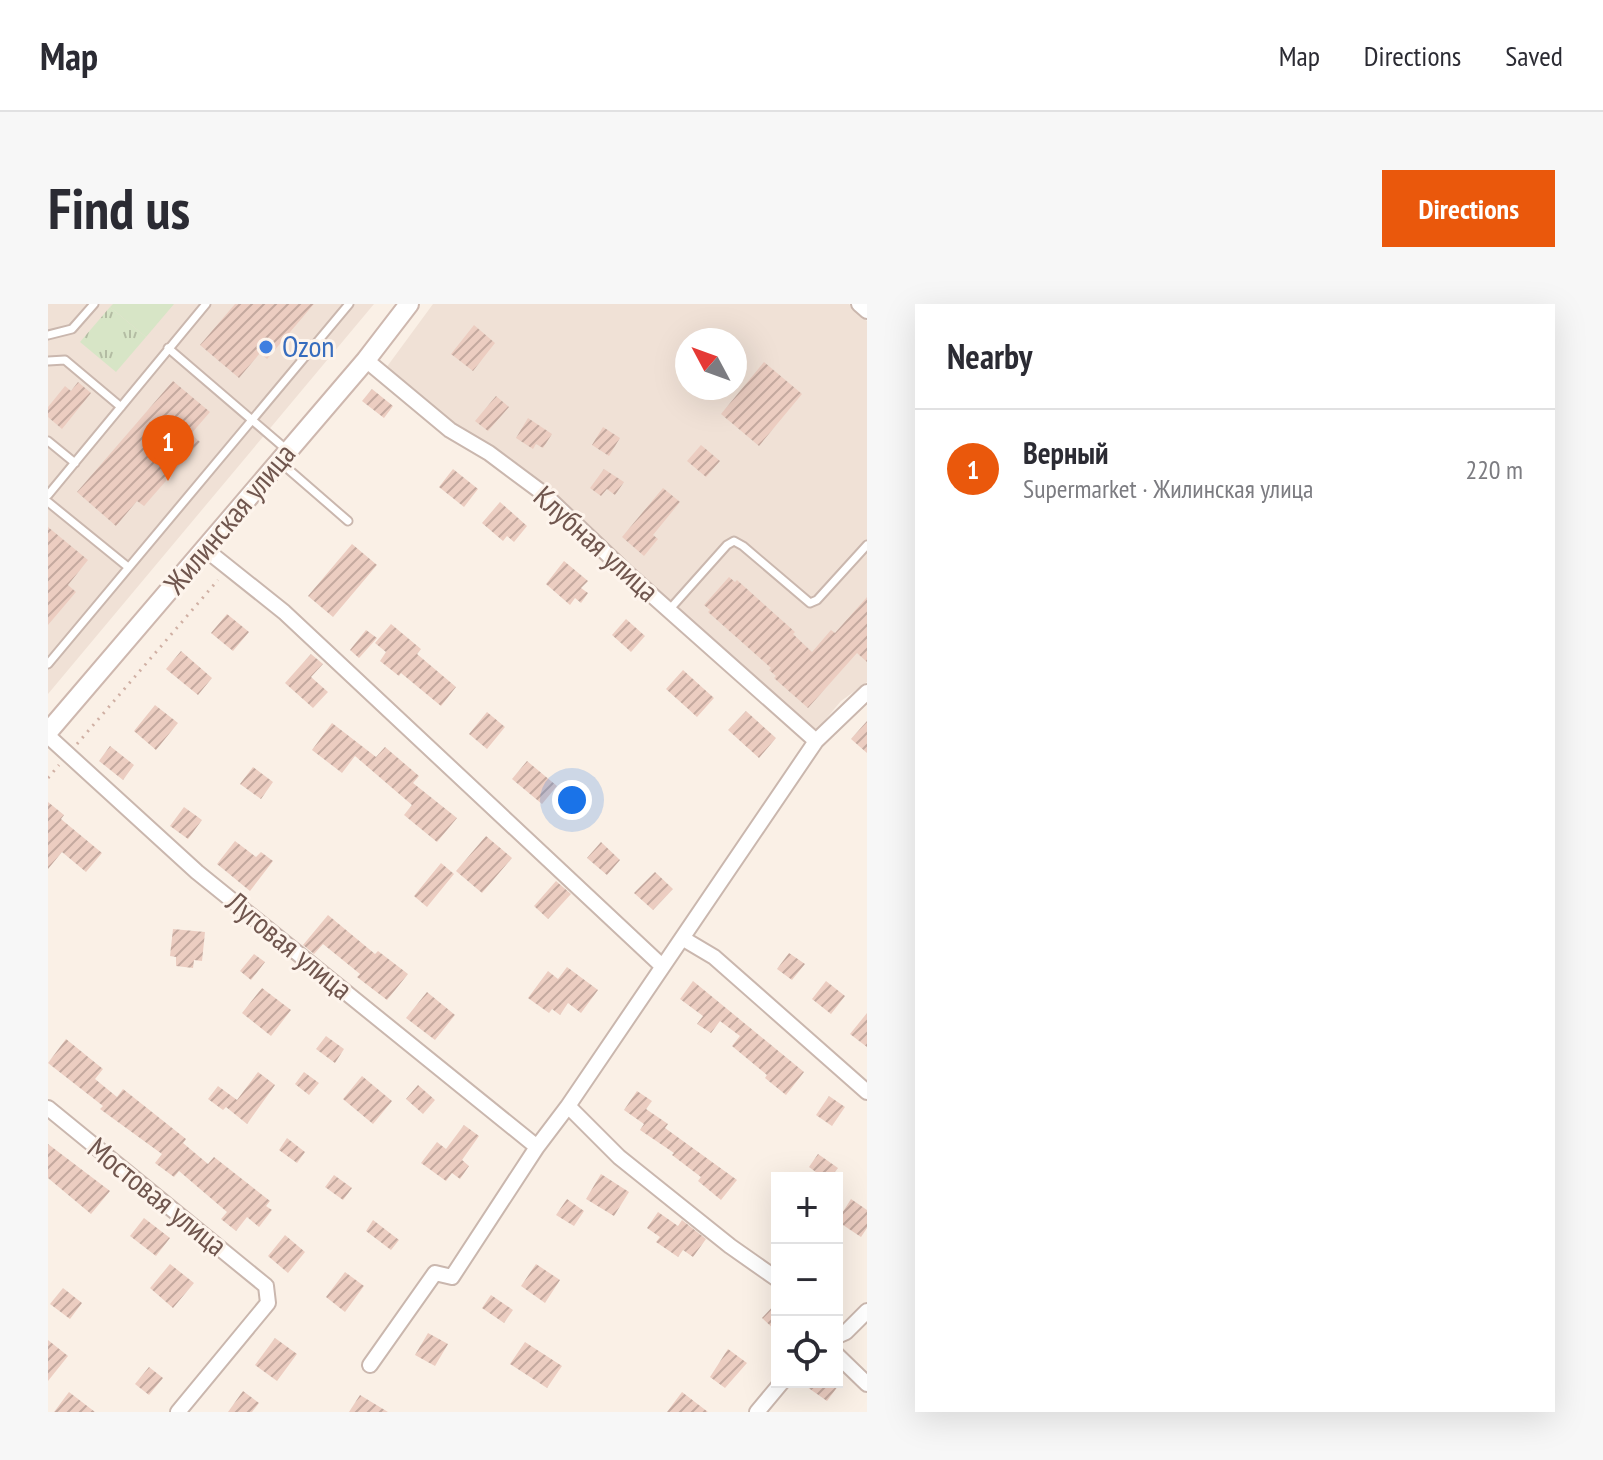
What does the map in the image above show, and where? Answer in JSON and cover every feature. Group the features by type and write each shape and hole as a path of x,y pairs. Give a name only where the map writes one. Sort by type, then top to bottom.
{"main road":[{"name":"Жилинская улица","path":"48,734 366,360 409,304"}],"street":[{"path":"859,304 867,311"},
{"name":"Клубная улица","path":"366,360 450,430 489,453 544,494 816,741"},
{"path":"205,549 284,612 662,966"},
{"path":"370,1365 435,1273 452,1277 537,1147 816,741 867,692"},
{"name":"Луговая улица","path":"48,734 197,872 537,1147"},
{"path":"682,938 714,957 867,1092"},
{"path":"568,1106 619,1157 771,1275"},
{"name":"Мостовая улица","path":"48,1108 266,1286 268,1303 178,1412"},
{"path":"843,1333 867,1311"},
{"path":"843,1361 867,1384"},
{"path":"757,1412 777,1388"}],"lane":[{"path":"48,335 72,329 94,304"},
{"path":"48,495 206,304"},
{"path":"48,664 349,304"},
{"path":"168,348 251,420 348,521"},
{"path":"48,361 65,360 121,407"},
{"path":"48,441 75,463"},
{"path":"48,502 128,567"},
{"path":"669,610 734,541 810,603 817,600 867,545"}],"path":[{"path":"48,778 229,568"}],"shaded area":[{"path":"48,304 374,304 48,694"},
{"path":"433,304 849,304 867,321 867,682 841,701 814,733 551,493 495,448 458,428 386,368"}],"green space":[{"path":"113,304 174,304 146,337 110,307"},
{"path":"110,307 146,337 116,372 80,342"}],"building":[{"path":"235,304 314,304 267,359 260,353 239,378 200,345"},
{"path":"474,325 495,343 473,371 451,354"},
{"path":"764,362 802,394 759,446 721,414 733,400 747,400 747,383"},
{"path":"173,381 210,412 191,434 200,442 144,506 137,501 116,526 77,492"},
{"path":"78,382 91,393 62,429 48,417 48,407 65,386 71,391"},
{"path":"372,389 393,406 384,418 362,401"},
{"path":"496,396 509,407 488,431 475,421"},
{"path":"528,418 552,434 543,448 536,444 533,449 516,438"},
{"path":"603,427 620,438 609,456 592,445"},
{"path":"701,445 720,461 706,477 687,461"},
{"path":"453,469 478,489 464,507 439,487"},
{"path":"604,469 624,482 615,495 607,489 601,496 590,488"},
{"path":"663,488 680,502 653,535 658,539 644,556 622,537"},
{"path":"500,502 527,526 514,542 507,536 503,541 482,523"},
{"path":"48,527 88,560 68,585 76,592 48,625"},
{"path":"352,544 377,565 333,617 308,596"},
{"path":"564,561 588,581 581,588 588,593 581,603 575,598 570,605 546,584"},
{"path":"729,577 735,582 737,580 795,632 793,634 812,652 831,630 835,633 867,597 867,662 857,653 808,708 774,678 776,676 769,670 771,668 708,612 710,610 704,605"},
{"path":"227,614 249,632 233,651 211,633"},
{"path":"626,619 645,636 631,652 612,635"},
{"path":"391,624 421,649 417,654 456,687 441,706 401,673 399,676 380,661 386,652 375,643"},
{"path":"366,630 377,638 359,658 350,650"},
{"path":"181,651 212,678 198,695 166,669"},
{"path":"311,654 323,664 311,677 328,692 313,708 285,683"},
{"path":"683,670 714,698 697,717 666,689"},
{"path":"155,705 178,723 156,750 134,731"},
{"path":"746,711 776,738 759,758 728,730"},
{"path":"487,712 505,727 487,749 469,734"},
{"path":"867,721 867,753 851,739"},
{"path":"332,723 376,757 385,747 419,776 413,783 457,818 437,842 404,815 412,805 355,756 342,773 312,750"},
{"path":"110,746 134,765 123,780 99,761"},
{"path":"527,761 557,786 542,804 512,779"},
{"path":"253,767 273,782 261,799 240,784"},
{"path":"48,802 64,815 61,819 102,853 86,872 62,852 48,869"},
{"path":"184,807 202,820 188,839 170,826"},
{"path":"486,836 512,858 482,893 456,871"},
{"path":"235,841 256,857 261,852 273,861 250,891 217,864"},
{"path":"601,842 620,860 607,875 587,858"},
{"path":"441,863 454,874 427,907 414,896"},
{"path":"655,872 673,889 653,910 634,893"},
{"path":"556,881 571,894 548,919 534,906"},
{"path":"328,915 375,954 378,951 408,974 387,1000 357,977 360,974 323,944 314,954 303,945"},
{"path":"173,929 205,932 202,961 194,960 193,968 176,966 176,957 170,956"},
{"path":"789,953 805,964 792,980 777,969"},
{"path":"254,954 265,962 251,980 240,971"},
{"path":"567,967 598,990 581,1013 568,1003 560,1015 552,1009 549,1013 528,998 548,971 558,979"},
{"path":"693,981 804,1072 786,1095 732,1046 740,1036 720,1021 711,1033 697,1024 703,1016 680,999"},
{"path":"826,981 845,996 831,1014 812,999"},
{"path":"262,988 291,1010 271,1036 242,1013"},
{"path":"427,992 455,1015 435,1040 406,1018"},
{"path":"867,1013 867,1047 850,1034"},
{"path":"326,1036 344,1049 335,1063 316,1049"},
{"path":"66,1039 103,1069 95,1079 117,1097 123,1089 186,1139 183,1143 208,1164 214,1157 270,1201 266,1206 272,1210 259,1227 247,1217 236,1231 221,1219 227,1212 179,1171 174,1177 155,1163 162,1154 100,1109 103,1106 48,1063"},
{"path":"258,1072 275,1085 247,1124 226,1107 223,1110 208,1099 218,1086 237,1100"},
{"path":"304,1072 319,1083 309,1095 295,1084"},
{"path":"362,1076 392,1101 373,1124 343,1099"},
{"path":"418,1085 435,1100 423,1114 406,1099"},
{"path":"637,1091 652,1101 646,1109 668,1124 665,1128 737,1180 721,1200 698,1181 701,1177 672,1155 674,1153 640,1130 644,1124 624,1110"},
{"path":"829,1096 845,1107 832,1126 816,1115"},
{"path":"464,1125 479,1136 462,1160 469,1166 460,1179 452,1173 446,1181 421,1163 437,1142 446,1149"},
{"path":"287,1138 305,1152 297,1163 279,1150"},
{"path":"48,1144 110,1191 91,1214 48,1178"},
{"path":"818,1154 838,1168 835,1172 816,1172 809,1167"},
{"path":"601,1174 629,1192 614,1216 586,1199"},
{"path":"334,1175 352,1188 343,1200 325,1187"},
{"path":"567,1199 584,1211 574,1226 556,1215"},
{"path":"851,1199 867,1210 867,1228 861,1237 843,1225 843,1212"},
{"path":"658,1212 678,1226 682,1220 706,1239 693,1257 683,1250 678,1257 656,1242 660,1237 647,1228"},
{"path":"144,1218 170,1238 156,1256 130,1236"},
{"path":"373,1220 399,1240 391,1250 366,1231"},
{"path":"285,1235 305,1252 288,1273 268,1256"},
{"path":"170,1264 194,1283 173,1308 150,1288"},
{"path":"536,1264 560,1280 545,1303 521,1286"},
{"path":"345,1272 364,1286 345,1312 326,1297"},
{"path":"63,1288 82,1303 70,1319 50,1304"},
{"path":"491,1295 513,1310 504,1323 482,1308"},
{"path":"771,1308 771,1326 762,1318"},
{"path":"428,1333 448,1344 435,1366 415,1355"},
{"path":"275,1338 297,1354 277,1381 255,1365"},
{"path":"48,1340 68,1356 48,1381"},
{"path":"525,1342 562,1366 547,1388 510,1364"},
{"path":"728,1349 747,1363 725,1388 710,1377"},
{"path":"149,1367 163,1378 149,1395 135,1384"},
{"path":"809,1388 837,1388 827,1401"},
{"path":"243,1391 259,1403 252,1412 228,1412"},
{"path":"69,1392 95,1412 54,1412"},
{"path":"682,1392 708,1412 667,1412"},
{"path":"360,1395 388,1412 349,1412"}],"place":[{"name":"Ozon","path":"266,347"},
{"name":"Верный","path":"168,481"}]}
